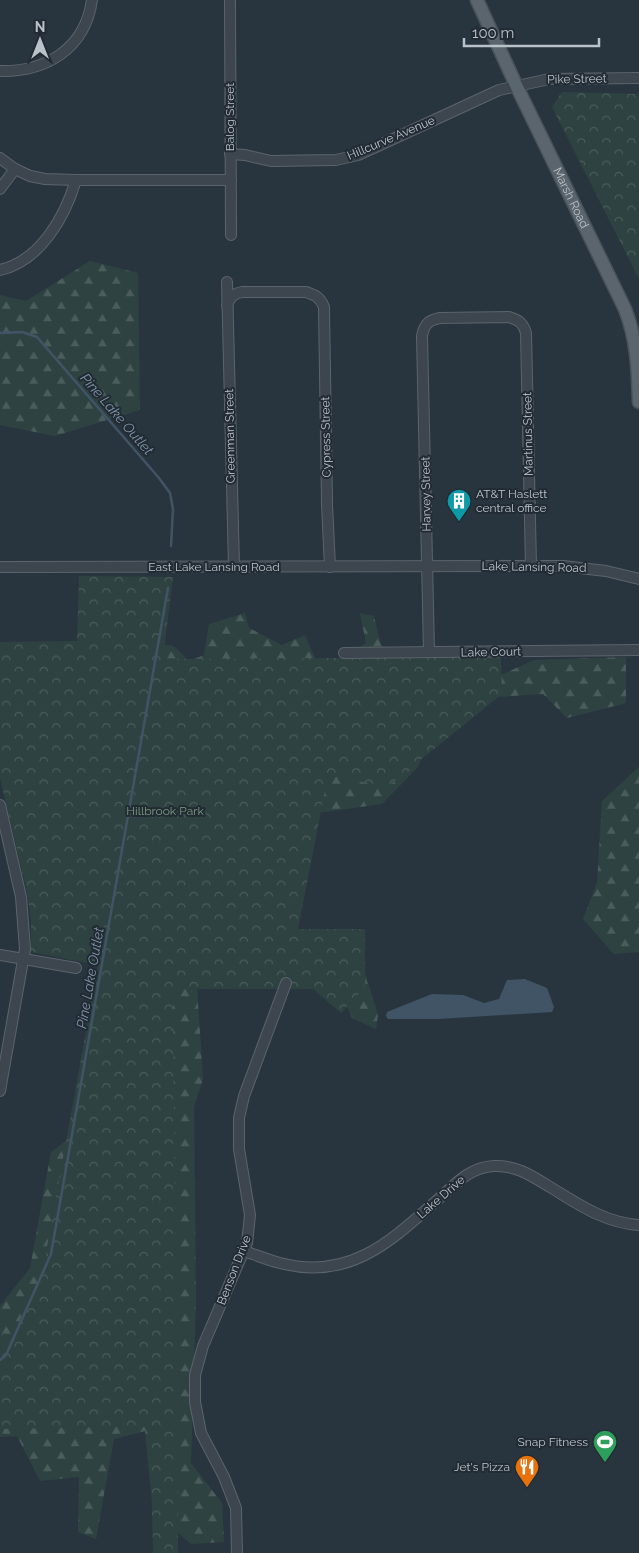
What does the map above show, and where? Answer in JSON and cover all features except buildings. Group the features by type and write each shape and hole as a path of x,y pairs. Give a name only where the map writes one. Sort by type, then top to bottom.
{"main road":[{"name":"Marsh Road","path":"477,0 516,86 625,310 635,342 639,402"}],"street":[{"path":"0,71 34,68 50,62 62,54 72,45 81,32 92,0"},
{"name":"Balog Street","path":"230,0 231,234"},
{"name":"Pike Street","path":"516,86 548,79 639,78"},
{"name":"Hillcurve Avenue","path":"230,154 246,155 271,161 336,160 346,158 378,146 499,90 516,86"},
{"path":"0,158 15,169 30,176 45,179 230,180"},
{"path":"0,189 15,169"},
{"path":"0,270 22,261 42,243 66,208 76,180"},
{"name":"Greenman Street","path":"227,282 234,567"},
{"name":"Cypress Street","path":"227,305 230,298 242,292 306,292 321,299 324,307 330,567"},
{"name":"Martinus Street","path":"422,336 424,328 430,320 440,318 509,317 523,324 526,333 531,566"},
{"name":"Harvey Street","path":"422,336 430,652"},
{"name":"Lake Lansing Road","path":"428,567 531,566 592,568 639,579"},
{"name":"East Lake Lansing Road","path":"0,567 428,567"},
{"name":"Lake Court","path":"344,653 639,650"},
{"path":"0,805 21,897 24,923 24,960 0,1091"},
{"path":"0,955 76,968"},
{"name":"Benson Drive","path":"237,1553 236,1508 224,1477 201,1433 196,1415 195,1376 203,1346 244,1251 249,1234 250,1214 240,1150 240,1118 244,1096 286,983"},
{"name":"Lake Drive","path":"244,1251 279,1263 302,1267 350,1262 374,1252 395,1237 470,1172 493,1166 520,1170 595,1214 615,1222 639,1225"}],"green space":[{"path":"562,92 639,94 639,279 552,107"},
{"path":"90,261 138,273 140,410 55,436 0,425 0,295 26,301"},
{"name":"Hillbrook Park","path":"79,576 173,577 163,658 501,657 502,694 387,787 328,775 298,929 365,929 365,987 341,1013 313,989 173,989 178,1553 153,1553 150,1426 0,1429 0,1358 2,1357 0,1355 0,1330 11,1338 42,1274 98,965 31,952 31,920 27,892 0,778 0,642 77,641"},
{"name":"Hillbrook Park","path":"245,613 249,628 282,645 305,635 315,658 341,659 366,643 360,613 374,616 381,645 422,667 492,679 534,660 626,657 626,703 567,718 543,694 497,697 435,727 418,767 382,804 317,813 196,971 203,1079 194,1107 196,1298 191,1463 222,1503 224,1542 191,1544 153,1511 145,1431 114,1439 96,1539 78,1532 79,1477 40,1481 17,1436 0,1437 0,1306 30,1268 51,1152 87,1125 146,642 174,646 189,661 204,655 209,624"},
{"path":"639,767 639,952 614,954 583,919 597,883 602,801"},
{"path":"356,944 378,1015 376,1029 352,1018 336,980"}],"water":[{"path":"525,979 547,988 554,1007 552,1012 438,1019 388,1019 386,1016 387,1012 432,994 463,995 484,1003 499,999 507,980"}],"waterway":[{"name":"Pine Lake Outlet","path":"0,333 22,332 37,337 159,478 170,493 173,509 171,546"},
{"name":"Pine Lake Outlet","path":"0,1360 6,1355 51,1254 168,588"}],"place":[{"name":"AT&T Haslett central office","path":"459,522"},
{"name":"Snap Fitness","path":"605,1463"},
{"name":"Jet's Pizza","path":"527,1488"}]}
